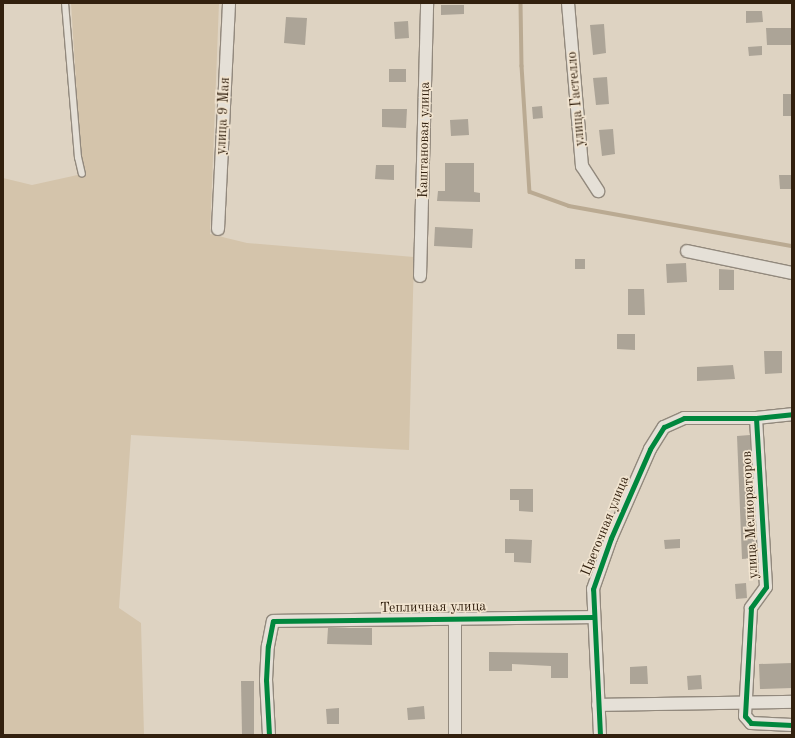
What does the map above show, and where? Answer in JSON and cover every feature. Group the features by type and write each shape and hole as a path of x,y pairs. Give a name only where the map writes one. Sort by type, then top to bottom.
{"street":[{"name":"улица 9 Мая","path":"218,229 229,3"},
{"name":"Каштановая улица","path":"420,276 427,3"},
{"name":"улица Гастелло","path":"568,3 582,166 598,192"},
{"path":"687,251 792,273"},
{"path":"756,418 792,414"},
{"name":"Цветочная улица","path":"600,735 593,617 593,589 611,538 650,449 664,427 684,418 756,418"},
{"name":"улица Мелиораторов","path":"744,703 751,608 766,587 756,418"},
{"name":"Тепличная улица","path":"269,735 266,680 273,621 593,617"},
{"name":"Тепличная улица","path":"455,618 455,735"},
{"path":"598,705 792,702"},
{"path":"744,703 744,716 752,723 792,725"}],"lane":[{"path":"65,3 78,157 82,174"}],"shaded area":[{"path":"71,3 219,3 210,234 247,243 414,257 409,450 131,435 119,608 141,623 144,735 3,735 3,178 32,185 82,174"}],"building":[{"path":"441,5 464,5 464,14 441,15"},
{"path":"746,11 762,11 763,22 746,23"},
{"path":"286,17 307,18 305,45 284,43"},
{"path":"408,21 409,38 395,39 394,22"},
{"path":"604,24 606,53 593,55 590,25"},
{"path":"766,28 792,28 792,45 767,45"},
{"path":"762,46 762,55 749,56 748,47"},
{"path":"389,69 406,69 406,82 389,82"},
{"path":"607,77 609,104 596,105 593,78"},
{"path":"783,94 792,94 792,116 783,116"},
{"path":"542,106 543,118 533,119 532,107"},
{"path":"382,109 407,109 406,128 382,127"},
{"path":"468,119 469,135 451,136 450,120"},
{"path":"613,129 615,154 602,156 599,130"},
{"path":"445,163 474,163 474,192 480,193 480,202 437,201 438,191 445,191"},
{"path":"376,165 394,165 394,180 375,179"},
{"path":"779,175 792,175 792,189 780,189"},
{"path":"435,227 473,229 472,248 434,246"},
{"path":"575,259 585,259 585,269 575,269"},
{"path":"686,263 687,282 667,283 666,264"},
{"path":"719,269 734,270 734,290 719,290"},
{"path":"628,289 644,289 645,315 628,315"},
{"path":"617,334 635,334 635,350 617,349"},
{"path":"764,351 782,351 782,373 765,374"},
{"path":"733,365 735,379 697,381 697,367"},
{"path":"750,435 755,558 742,559 737,436"},
{"path":"510,489 533,489 533,512 519,511 519,500 510,500"},
{"path":"505,539 532,540 531,563 514,562 514,553 505,553"},
{"path":"680,539 680,548 665,549 664,540"},
{"path":"746,583 747,598 736,599 735,584"},
{"path":"328,628 372,628 372,645 327,644"},
{"path":"489,652 568,653 568,678 551,678 551,666 512,664 512,671 489,671"},
{"path":"792,663 792,688 760,689 759,664"},
{"path":"647,666 648,684 630,684 630,667"},
{"path":"701,675 702,689 688,690 687,676"},
{"path":"241,681 254,681 254,735 242,735"},
{"path":"424,706 425,719 408,720 407,708"},
{"path":"339,708 339,724 327,724 326,709"}],"waterway":[{"path":"521,3 522,66 530,192 569,206 792,246"}],"cycle path":[{"path":"600,735 593,589 611,538 650,449 664,427 684,418 756,418 792,414"},
{"path":"756,418 766,587 751,608 745,716 751,723 792,725"},
{"path":"269,735 266,680 268,646 273,621 593,617"}]}
